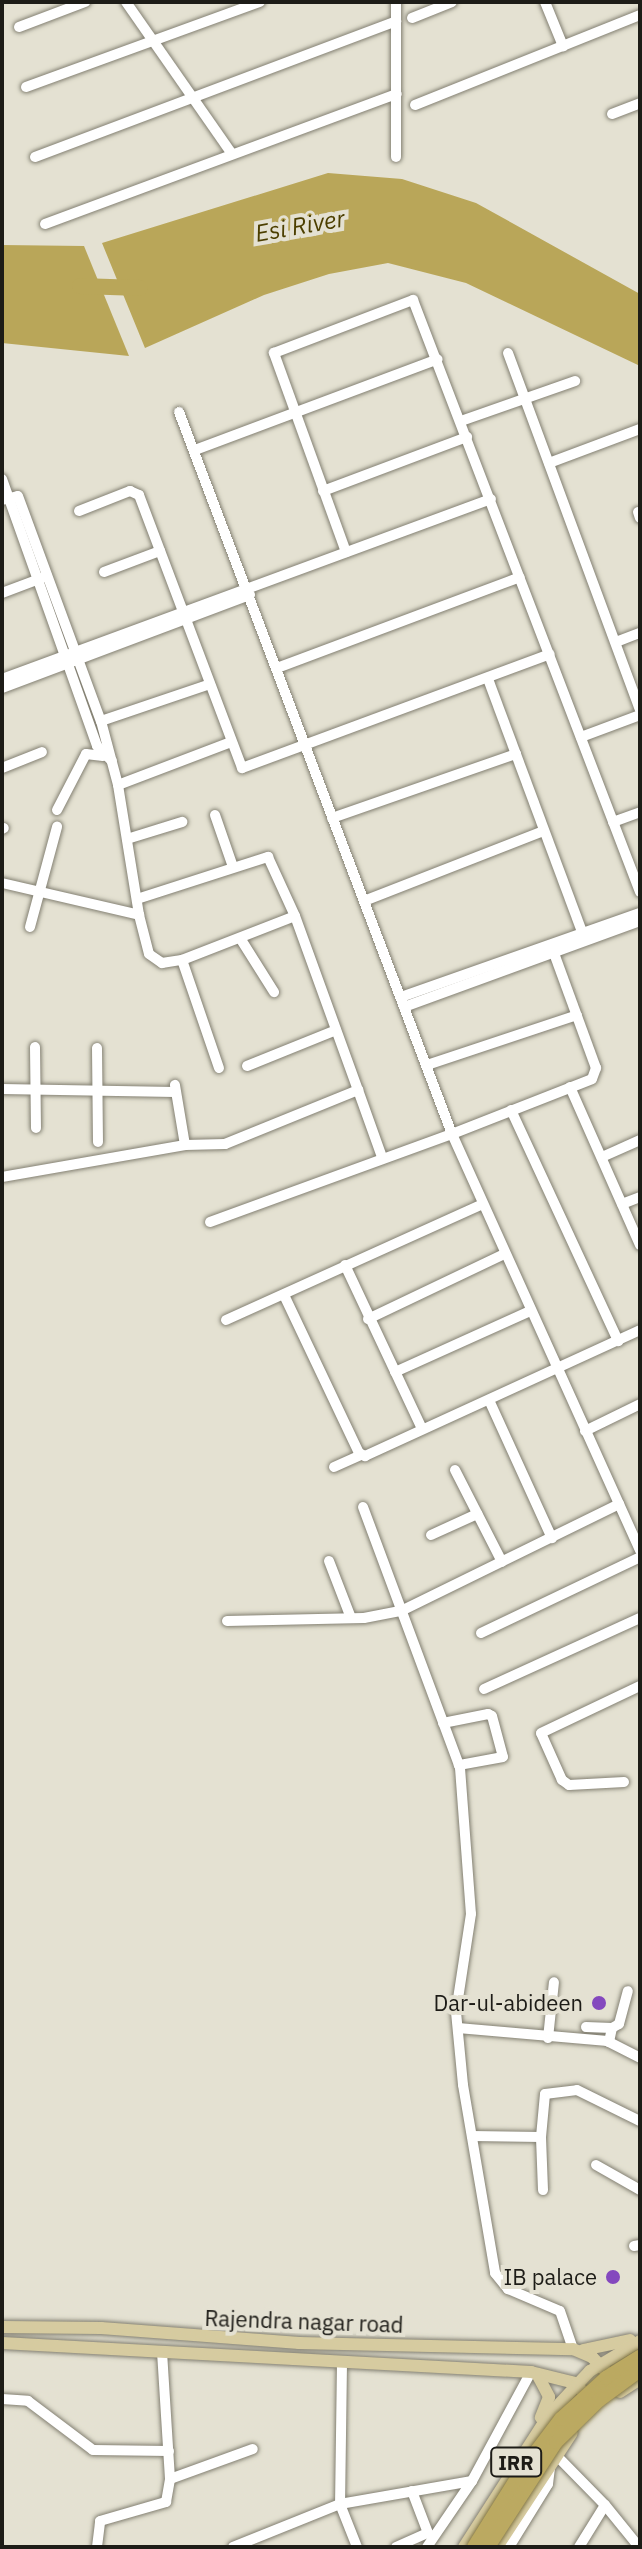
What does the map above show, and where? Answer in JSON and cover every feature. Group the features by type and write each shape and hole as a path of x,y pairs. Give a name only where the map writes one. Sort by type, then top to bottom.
{"highway":[{"path":"474,2547 530,2460 561,2419 606,2378 640,2357"},
{"path":"488,2547 556,2442 599,2400 640,2370"}],"main road":[{"name":"Rajendra nagar road","path":"2,2327 101,2328 299,2343 578,2350 640,2340"},
{"name":"IRR","path":"464,2547 530,2440 575,2383 640,2340"},
{"name":"Rajendra nagar road","path":"2,2343 534,2373 575,2383"},
{"path":"578,2350 600,2364 623,2390"},
{"path":"530,2440 549,2397 534,2373"},
{"name":"IRR","path":"497,2547 570,2436 598,2408 640,2379"},
{"path":"575,2383 598,2408"}],"street":[{"path":"19,27 85,2"},
{"path":"126,2 232,154"},
{"path":"26,87 260,2"},
{"path":"396,2 396,157"},
{"path":"412,18 452,2"},
{"path":"545,2 563,46"},
{"path":"415,105 640,15"},
{"path":"35,157 396,21"},
{"path":"45,224 397,94"},
{"path":"612,114 640,103"},
{"path":"346,552 274,357 276,350 408,300 417,303 640,892"},
{"path":"508,353 640,709"},
{"path":"195,450 294,410 438,359"},
{"path":"461,421 575,381"},
{"path":"179,412 452,1134 481,1205 560,1369 640,1551"},
{"path":"549,463 640,429"},
{"path":"323,491 467,437"},
{"path":"2,479 5,499 36,580 101,721 108,758"},
{"path":"79,511 135,491 185,615 239,766 246,768 550,654"},
{"path":"5,499 18,496 48,575 72,658 118,785 139,915 149,954 162,963 182,960 295,916"},
{"path":"2,688 346,552 491,499"},
{"path":"104,572 160,551"},
{"path":"2,593 48,575"},
{"path":"277,668 520,577"},
{"path":"616,642 640,633"},
{"path":"2,679 72,658"},
{"path":"488,679 584,937"},
{"path":"101,721 210,684"},
{"path":"581,737 640,715"},
{"path":"118,785 231,742"},
{"path":"2,768 42,752"},
{"path":"57,810 86,754 108,758"},
{"path":"332,818 516,754"},
{"path":"613,822 640,812"},
{"path":"215,815 233,867"},
{"path":"127,839 182,822"},
{"path":"30,927 57,827"},
{"path":"364,901 544,831"},
{"path":"137,899 268,857 295,916 382,1157"},
{"path":"2,883 139,915"},
{"path":"584,937 640,913"},
{"path":"402,1002 584,937 640,921"},
{"path":"240,938 274,992"},
{"path":"210,1222 452,1134 595,1074 552,948"},
{"path":"182,960 219,1068"},
{"path":"427,1065 577,1015"},
{"path":"247,1066 336,1030"},
{"path":"35,1047 36,1128"},
{"path":"97,1048 98,1142"},
{"path":"570,1087 640,1245"},
{"path":"2,1089 175,1088 185,1145"},
{"path":"2,1177 185,1145 225,1144 358,1090"},
{"path":"511,1110 618,1341"},
{"path":"602,1157 640,1140"},
{"path":"622,1204 640,1197"},
{"path":"226,1320 481,1205"},
{"path":"368,1319 504,1254"},
{"path":"345,1265 422,1429"},
{"path":"284,1295 361,1455"},
{"path":"395,1372 530,1311"},
{"path":"334,1467 560,1369 640,1330"},
{"path":"489,1400 552,1538"},
{"path":"585,1431 640,1404"},
{"path":"455,1470 502,1562"},
{"path":"227,1621 351,1618 401,1611 619,1504"},
{"path":"363,1507 459,1757 471,1914 456,2012 472,2136 495,2273 508,2289 560,2311 578,2350"},
{"path":"431,1535 477,1514"},
{"path":"481,1633 640,1557"},
{"path":"329,1561 351,1618"},
{"path":"484,1689 640,1618"},
{"path":"624,1782 569,1785 562,1780 541,1733 640,1686"},
{"path":"449,1730 488,1714 492,1716 503,1757 459,1757"},
{"path":"548,2038 554,1982"},
{"path":"586,2027 612,2028 619,2024 628,1991"},
{"path":"458,2028 609,2042 640,2058"},
{"path":"609,2042 612,2028"},
{"path":"543,2190 543,2099 552,2092 577,2090 640,2121"},
{"path":"472,2136 541,2137"},
{"path":"596,2165 640,2190"},
{"path":"97,2547 100,2521 166,2502 170,2479 162,2352"},
{"path":"342,2363 340,2504 357,2547"},
{"path":"427,2547 472,2481 534,2373"},
{"path":"2,2399 28,2401 93,2450 169,2451"},
{"path":"170,2479 253,2449"},
{"path":"553,2459 605,2505 639,2547"},
{"path":"509,2547 548,2484 553,2459"},
{"path":"233,2547 340,2504 472,2481"},
{"path":"396,2547 428,2533 412,2491"},
{"path":"579,2547 605,2505"}],"water":[{"path":"328,173 402,179 476,203 640,294 640,366 466,283 388,263 329,274 264,295 145,348 102,243"},
{"path":"2,245 84,246 129,356 2,343"}],"waterway":[{"name":"Esi River","path":"80,286 140,288"}],"place":[{"name":"Dar-ul-abideen","path":"599,2003"},
{"name":"IB palace","path":"613,2277"}]}
